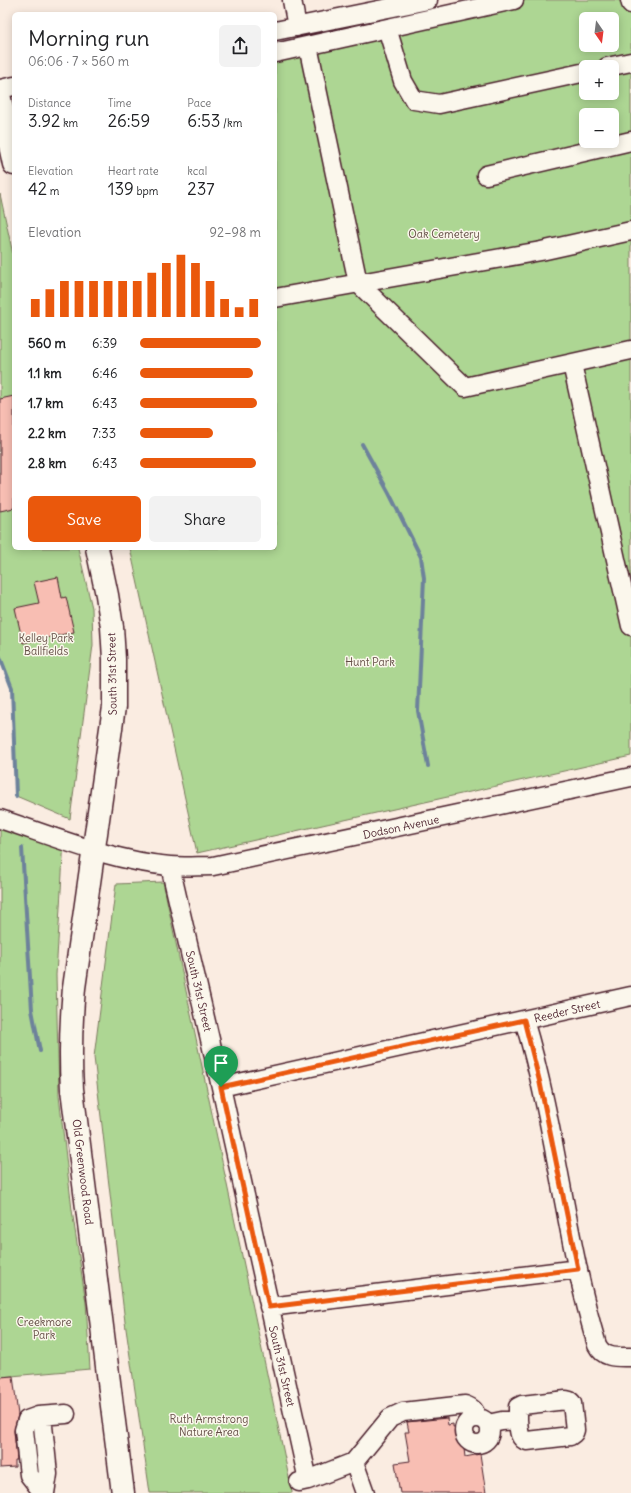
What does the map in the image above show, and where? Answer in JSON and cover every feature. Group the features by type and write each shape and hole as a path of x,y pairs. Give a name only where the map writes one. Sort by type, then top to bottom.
{"main road":[{"path":"0,99 12,155"},
{"name":"South 31st Street","path":"94,850 114,707 112,626 97,550"},
{"name":"Old Greenwood Road","path":"94,850 74,988 70,1055 72,1089 121,1492"}],"street":[{"path":"292,0 297,27"},
{"path":"277,32 428,0"},
{"path":"277,53 514,0"},
{"path":"630,0 631,4"},
{"path":"388,28 403,81 414,100 439,104 579,74"},
{"path":"308,46 358,284 465,387 631,350"},
{"path":"619,64 631,62"},
{"path":"0,89 12,86"},
{"path":"486,175 631,141"},
{"path":"277,298 541,251 631,230"},
{"path":"572,364 626,580 631,626"},
{"name":"Dodson Avenue","path":"170,866 213,866 230,863 631,777"},
{"path":"0,819 94,850 145,863 170,866"},
{"name":"South 31st Street","path":"170,866 221,1087 269,1307 303,1481 354,1462"},
{"name":"Reeder Street","path":"221,1087 631,996"},
{"path":"524,1020 540,1083 578,1269 596,1345 601,1352 605,1354 615,1357 631,1357"},
{"path":"269,1307 578,1269"},
{"path":"365,1493 354,1462 390,1418 395,1415 403,1412 466,1405 475,1411 482,1421 518,1420"},
{"path":"44,1493 29,1475 24,1430 27,1420 36,1417 66,1414"}],"green space":[{"path":"479,0 631,0 631,756 197,853 130,550 277,550 277,44"},
{"name":"Kelley Park Ballfields","path":"0,194 12,250 12,550 78,550 92,608 93,645 70,819 16,796 12,688 0,657"},
{"name":"Creekmore Park","path":"0,821 64,840 56,975 59,1096 72,1210 86,1303 90,1369 0,1377"},
{"name":"Ruth Armstrong Nature Area","path":"163,882 292,1493 150,1493 125,1322 94,1057 116,884"}],"building":[{"path":"12,396 12,508 0,511 0,399"},
{"path":"58,577 62,598 66,597 74,632 23,643 15,608 39,603 34,582"},
{"path":"13,1376 18,1415 14,1431 17,1460 15,1460 15,1467 0,1468 0,1377"},
{"path":"447,1418 448,1425 453,1424 453,1427 461,1425 465,1457 480,1454 486,1493 400,1493 395,1463 410,1461 405,1432 409,1432 407,1422"}],"waterway":[{"path":"362,444 389,493 421,557 424,578 418,711 428,766"},
{"path":"0,657 12,688 16,796"},
{"path":"22,848 32,1010 40,1051"}],"route":[{"path":"524,1020 540,1083 578,1269 269,1307 221,1087 524,1020"}],"park label":[{"name":"Oak Cemetery","path":"444,234"},
{"name":"Hunt Park","path":"370,662"}]}
